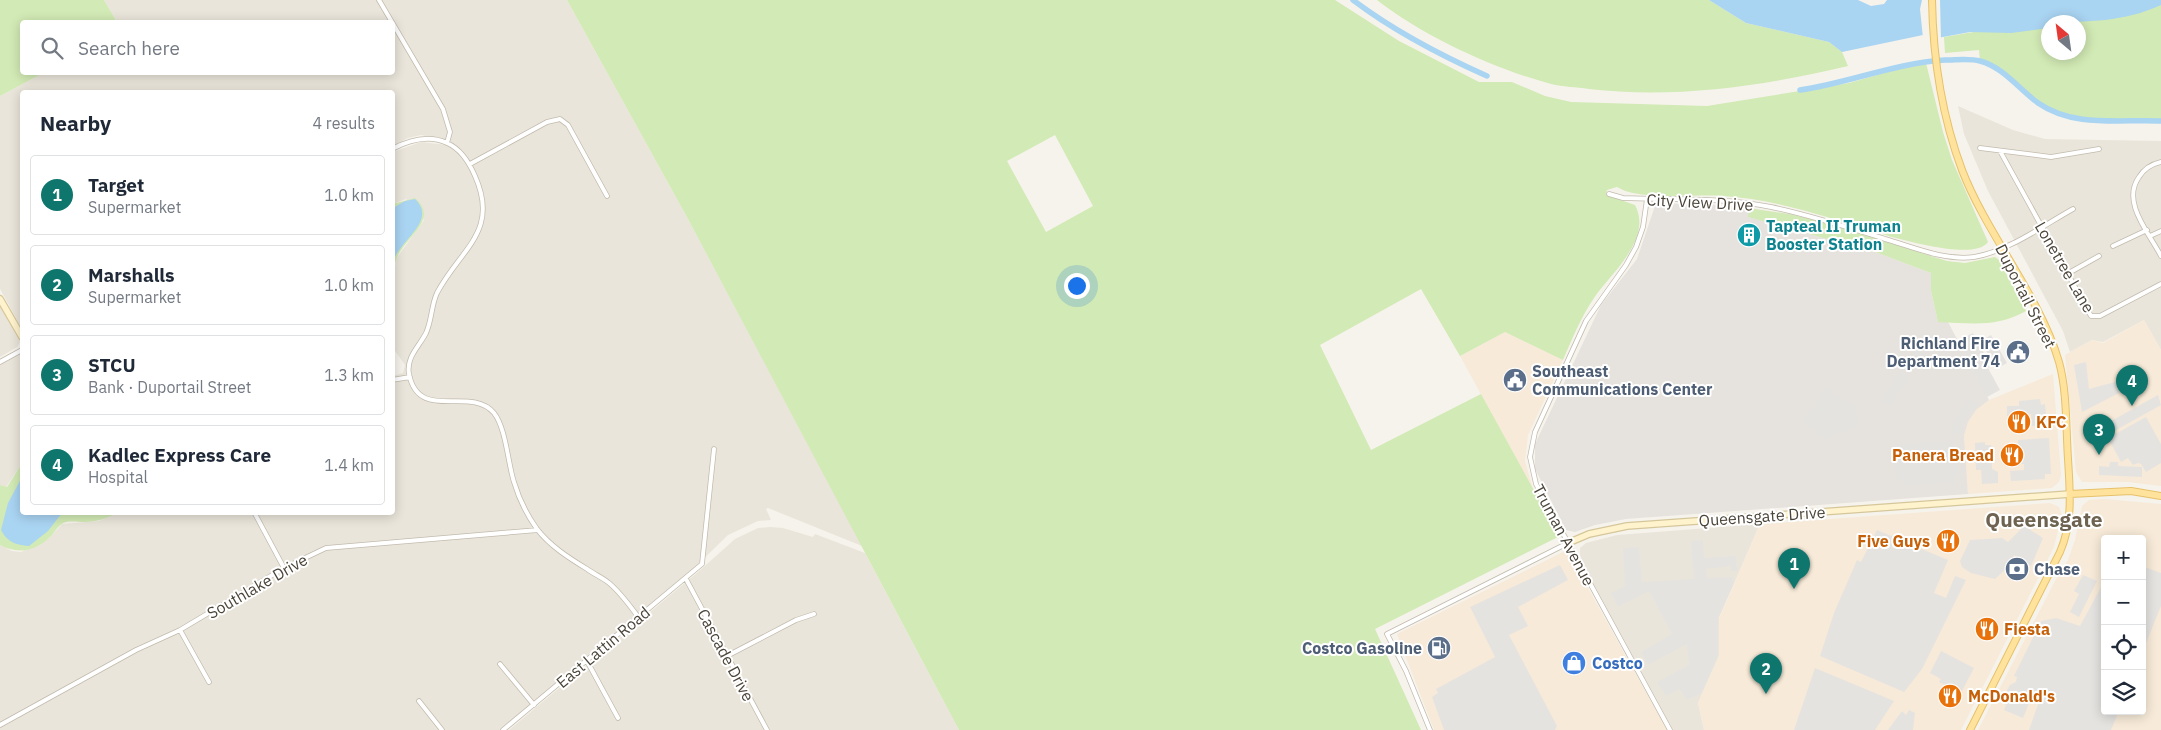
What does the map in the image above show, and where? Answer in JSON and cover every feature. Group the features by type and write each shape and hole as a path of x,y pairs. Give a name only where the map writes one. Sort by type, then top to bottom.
{"main road":[{"name":"Duportail Street","path":"1932,0 1933,45 1937,81 1949,131 1962,171 2001,248 2043,323 2060,364 2070,494 2068,526 2060,552 1970,730"},
{"name":"Queensgate Drive","path":"2070,494 2131,491 2161,496"}],"street":[{"path":"379,0 391,20"},
{"path":"395,27 443,109 450,132 447,143"},
{"path":"470,164 547,122 560,119 568,125 608,196"},
{"path":"395,148 412,140 424,139 447,143 457,148 470,164 482,195 481,227 471,246 436,297 426,332 411,358 410,377 417,390 426,399 443,403 474,402 493,413 502,433 517,492 538,530 568,558 608,582 639,618"},
{"path":"1980,148 2058,158 2099,149"},
{"name":"Lonetree Lane","path":"2000,151 2089,314 2094,317 2161,284"},
{"path":"2161,162 2146,168 2134,187 2133,204 2161,256"},
{"name":"City View Drive","path":"1609,194 1623,198 1730,202 1770,207 1950,257 1974,256 2001,248 2073,209"},
{"name":"Truman Avenue","path":"1647,199 1643,227 1636,248 1586,321 1531,446 1530,462 1533,476 1670,730"},
{"path":"2113,246 2147,230"},
{"path":"2150,236 2161,231"},
{"path":"2067,274 2099,256"},
{"path":"0,298 20,333"},
{"path":"0,362 20,351"},
{"path":"395,380 410,377"},
{"name":"East Lattin Road","path":"503,730 702,564 714,449"},
{"name":"Queensgate Drive","path":"1430,730 1406,672 1387,634 1589,534 1627,526 2070,494"},
{"path":"256,515 284,568"},
{"name":"Southlake Drive","path":"0,725 136,650 180,630 284,568 326,548 538,530"},
{"name":"Cascade Drive","path":"686,579 766,730"},
{"path":"727,656 796,620 814,614"},
{"path":"180,630 209,682"},
{"path":"587,661 618,718"},
{"path":"500,664 534,705"},
{"path":"419,701 442,730"}],"shaded area":[{"path":"104,0 567,0 688,219 862,546 768,508 766,509 771,520 758,521 728,535 694,568 500,730 0,730 0,545 12,551 21,552 49,538 62,524 99,521 113,515 395,515 395,375 403,373 405,365 395,351 395,267 396,259 424,220 406,199 395,203 395,151 421,142 447,145 450,141 421,135 408,138 395,145 395,90 20,90 20,325 0,289 0,96 39,75 395,75 395,20 116,20"},
{"path":"1958,106 2013,130 2045,139 2161,141 2161,350 2144,320 2103,342 2092,340 2070,352 2063,331 1988,191 1964,134"},
{"path":"1656,203 1749,208 1749,217 1878,253 1931,273 1931,291 1938,322 1948,322 1989,400 1976,410 1968,422 1964,436 1968,494 1626,519 1595,525 1575,532 1566,530 1535,469 1535,444 1601,305 1637,259"},
{"path":"0,306 20,342 17,347 0,357"},
{"path":"2144,320 2161,350 2161,486 2128,482 2082,482 2076,472 2065,355 2092,340 2103,343"},
{"path":"1505,332 1563,360 1528,435 1525,461 1533,489 1460,356"},
{"path":"1926,333 1932,337 1928,342 1931,344 1920,361 1911,355"},
{"path":"1973,333 1991,366 1988,368 2000,390 1987,397 1962,349 1967,346 1963,338"},
{"path":"1991,335 2007,363 1996,369 1981,341"},
{"path":"20,354 20,466 6,487 0,485 0,365"},
{"path":"2086,362 2089,389 2115,382 2119,393 2082,412 2074,365"},
{"path":"1900,370 1910,377 1890,406 1880,400"},
{"path":"2053,374 2061,475 2059,482 2052,488 1968,494 1964,436 1968,422 1976,410 1989,400"},
{"path":"1826,387 1852,404 1856,410 1858,425 1827,439 1802,423"},
{"path":"2158,395 2161,405 2109,434 2104,425"},
{"path":"1971,397 1978,406 1968,415 1962,427 1963,434 1951,433 1956,417"},
{"path":"2040,399 2041,405 2045,404 2047,425 2032,426 2031,414 2007,416 2007,406 2019,406 2019,401"},
{"path":"2146,417 2161,444 2161,463 2146,472 2141,464 2133,465 2128,458 2121,462 2108,438"},
{"path":"2049,438 2051,474 2045,474 2045,479 2011,481 2010,471 2024,470 2024,464 2019,464 2018,440"},
{"path":"1950,440 1951,453 1960,475 1954,476 1954,482 1905,486 1905,480 1900,482 1888,454 1897,450 1895,445"},
{"path":"1985,442 1985,445 1991,445 1992,469 1998,472 1998,483 1982,484 1981,470 1976,470 1975,443"},
{"path":"2110,462 2118,462 2118,466 2142,467 2142,477 2099,475 2099,466 2109,467"},
{"path":"2104,499 2161,504 2161,730 1978,730 2055,581 2068,560 2075,540 2082,506 2089,500"},
{"path":"2050,503 2059,507 2062,515 2054,547 1961,730 1704,730 1698,703 1719,656 1719,619 1760,524"},
{"path":"1760,524 1719,618 1719,656 1698,703 1704,730 1673,730 1585,568 1580,555 1580,548 1586,543 1617,535"},
{"path":"2024,526 2043,538 2031,566 2014,555 2006,569 1995,579 1971,573 1962,567 1960,561 1970,540 2002,538 2008,542"},
{"path":"758,528 783,528 813,537 815,534 865,553 959,730 509,730 735,539"},
{"path":"1877,530 1896,538 1894,543 1910,549 1912,545 1948,560 1934,593 1946,598 1955,576 1966,580 1922,669 1904,692 1820,656 1834,613 1857,560 1861,562"},
{"path":"1703,540 1704,558 1736,556 1737,571 1731,571 1731,566 1706,569 1707,578 1732,577 1734,583 1718,618 1718,656 1701,694 1686,700 1680,689 1666,696 1657,682 1689,665 1687,644 1648,665 1641,652 1672,634 1649,591 1618,607 1611,593 1625,586 1623,548 1639,547 1642,582 1694,579 1691,541"},
{"path":"1565,551 1568,552 1667,730 1434,730 1397,634"},
{"path":"1560,565 1568,580 1518,607 1528,626 1509,635 1557,726 1555,730 1444,730 1432,697 1438,693 1436,689 1495,657 1470,607"},
{"path":"2146,567 2161,573 2161,606 2146,643"},
{"path":"2083,575 2097,581 2079,617 2070,612 2079,594 2074,591"},
{"path":"2101,587 2101,715 2117,715 2111,730 2029,730 2042,693 2034,691 2023,718 2004,710 2006,705 2002,699 2010,685 2016,682 2017,677 2014,676 2041,621 2056,618 2080,626"},
{"path":"1941,651 1974,668 1961,693 1939,682 1941,679 1930,673"},
{"path":"1815,668 1894,701 1875,730 1794,730"},
{"path":"1909,710 1915,713 1913,730 1888,730 1902,711 1906,715"}],"green space":[{"path":"0,0 104,0 116,20 20,20 20,75 39,75 0,96"},
{"path":"567,0 1335,0 1399,41 1479,82 1512,82 1545,96 1571,102 1707,106 1849,83 1912,65 1926,63 1952,160 1988,242 1977,248 1959,250 1937,247 1885,235 1788,206 1762,201 1722,196 1639,194 1617,187 1607,190 1606,195 1635,205 1639,218 1639,230 1628,255 1589,305 1563,360 1505,332 1460,356 1421,289 1320,345 1371,450 1481,394 1558,534 1558,537 1375,629 1421,730 959,730 688,219","holes":["1055,135 1093,206 1046,232 1007,161"]},
{"path":"1377,0 1709,0 1746,23 1829,42 1842,52 1848,66 1752,85 1719,89 1621,92 1560,86 1506,69 1460,50 1396,14"},
{"path":"2161,0 2161,121 2098,121 2066,116 2038,103 1996,70 1980,61 1979,50 1945,53 1944,37 2041,20 2041,60 2086,60 2086,15 2073,15"},
{"path":"415,198 422,206 424,214 418,229 400,252 395,264 395,203"},
{"path":"1749,208 1819,221 1947,261 1965,263 1995,257 1999,260 2026,311 2004,320 1993,322 1938,322 1931,291 1931,273 1878,253 1748,217"},
{"path":"20,466 20,515 113,515 94,521 66,522 40,545 27,550 14,550 0,545 0,485 7,487"}],"water":[{"path":"1709,0 1858,0 1871,6 1884,4 1887,0 2161,0 2161,5 2147,11 2119,18 2086,21 2086,15 2041,15 2041,29 2011,33 1970,32 1932,39 1923,35 1842,52 1829,42 1746,23"},
{"path":"415,199 421,207 422,215 420,223 395,258 395,207 405,201"},
{"path":"20,481 20,515 60,515 48,531 29,546 20,545 12,542 1,530 8,503"}],"pier":[{"path":"1922,0 1940,0 1941,40 1932,42 1923,38 1920,9"}],"waterway":[{"path":"1353,0 1418,42 1487,76"},
{"path":"1800,90 1908,65 1945,60 1972,60 1980,61 1996,68 2038,103 2052,111 2067,116 2098,121 2161,121"}],"place":[{"name":"Tapteal II Truman Booster Station","path":"1749,235"},
{"name":"Richland Fire Department 74","path":"2018,352"},
{"name":"Southeast Communications Center","path":"1515,380"},
{"name":"Kadlec Express Care","path":"2132,406"},
{"name":"KFC","path":"2019,422"},
{"name":"Panera Bread","path":"2012,455"},
{"name":"STCU","path":"2099,455"},
{"name":"Five Guys","path":"1948,541"},
{"name":"Chase","path":"2017,569"},
{"name":"Target","path":"1794,589"},
{"name":"Fiesta","path":"1987,629"},
{"name":"Costco Gasoline","path":"1439,648"},
{"name":"Costco","path":"1574,663"},
{"name":"Marshalls","path":"1766,694"},
{"name":"McDonald's","path":"1950,696"}],"district":[{"name":"Queensgate","path":"2044,520"}]}
